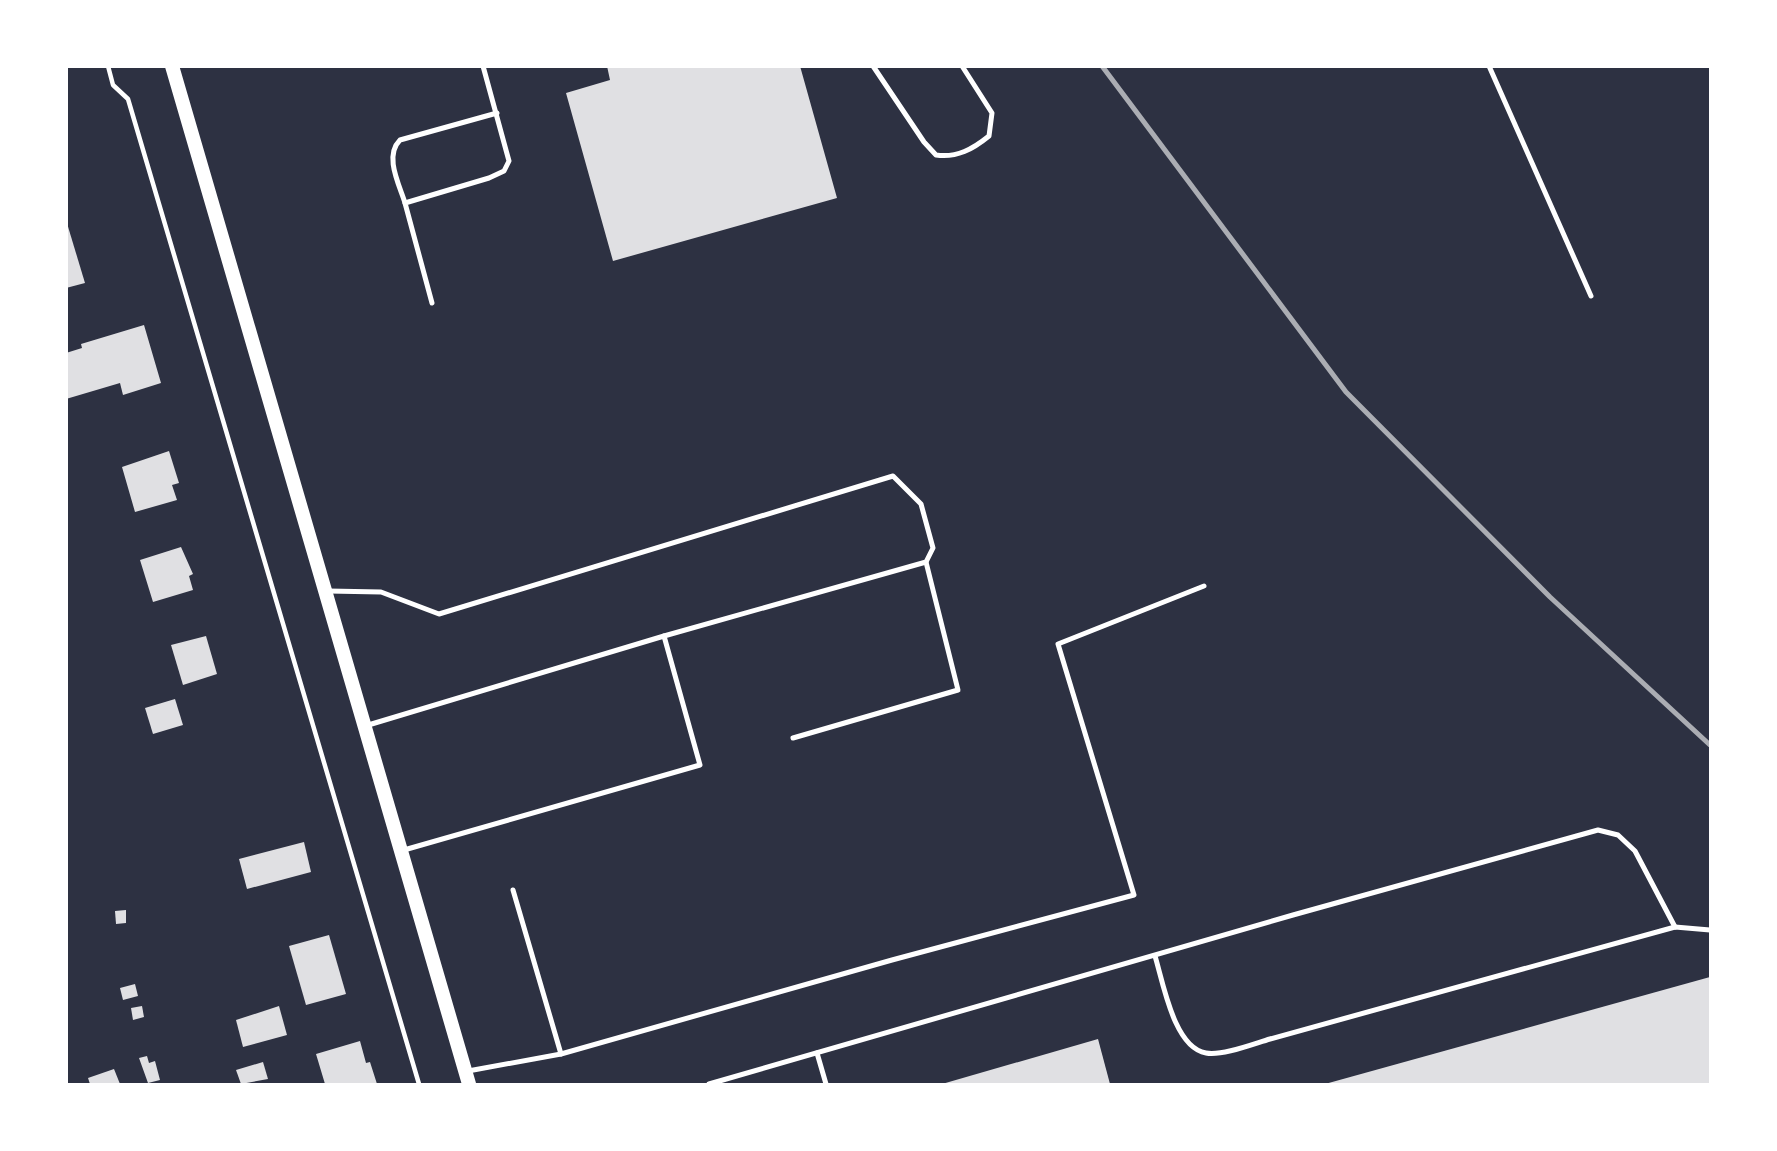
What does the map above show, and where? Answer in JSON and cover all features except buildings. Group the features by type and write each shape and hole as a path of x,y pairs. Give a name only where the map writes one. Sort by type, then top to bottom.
{"main road":[{"path":"172,66 467,1078"}],"lane":[{"path":"405,203 504,172 509,160 483,66"},
{"path":"873,66 924,142 936,155 949,157 979,145 989,136 992,113 962,66"},
{"path":"1489,66 1591,296"},
{"path":"432,303 392,156 393,147 400,140 496,113"},
{"path":"325,590 381,592 439,614 893,476 921,504 933,548 926,562 958,690 793,738"},
{"path":"365,726 664,636 926,562"},
{"path":"467,1078 1134,895 1058,645 1204,586"},
{"path":"401,850 700,765 664,636"},
{"path":"709,1084 1306,911 1598,830 1618,835 1634,851 1675,927"},
{"path":"513,890 561,1054"},
{"path":"1155,956 1177,1025 1185,1041 1206,1054 1270,1039 1675,927 1710,930"},
{"path":"817,1053 826,1084"}],"path":[{"path":"108,66 113,85 128,99 132,112 419,1084"}],"railway":[{"path":"1102,66 1346,392 1550,597 1710,745"}]}
